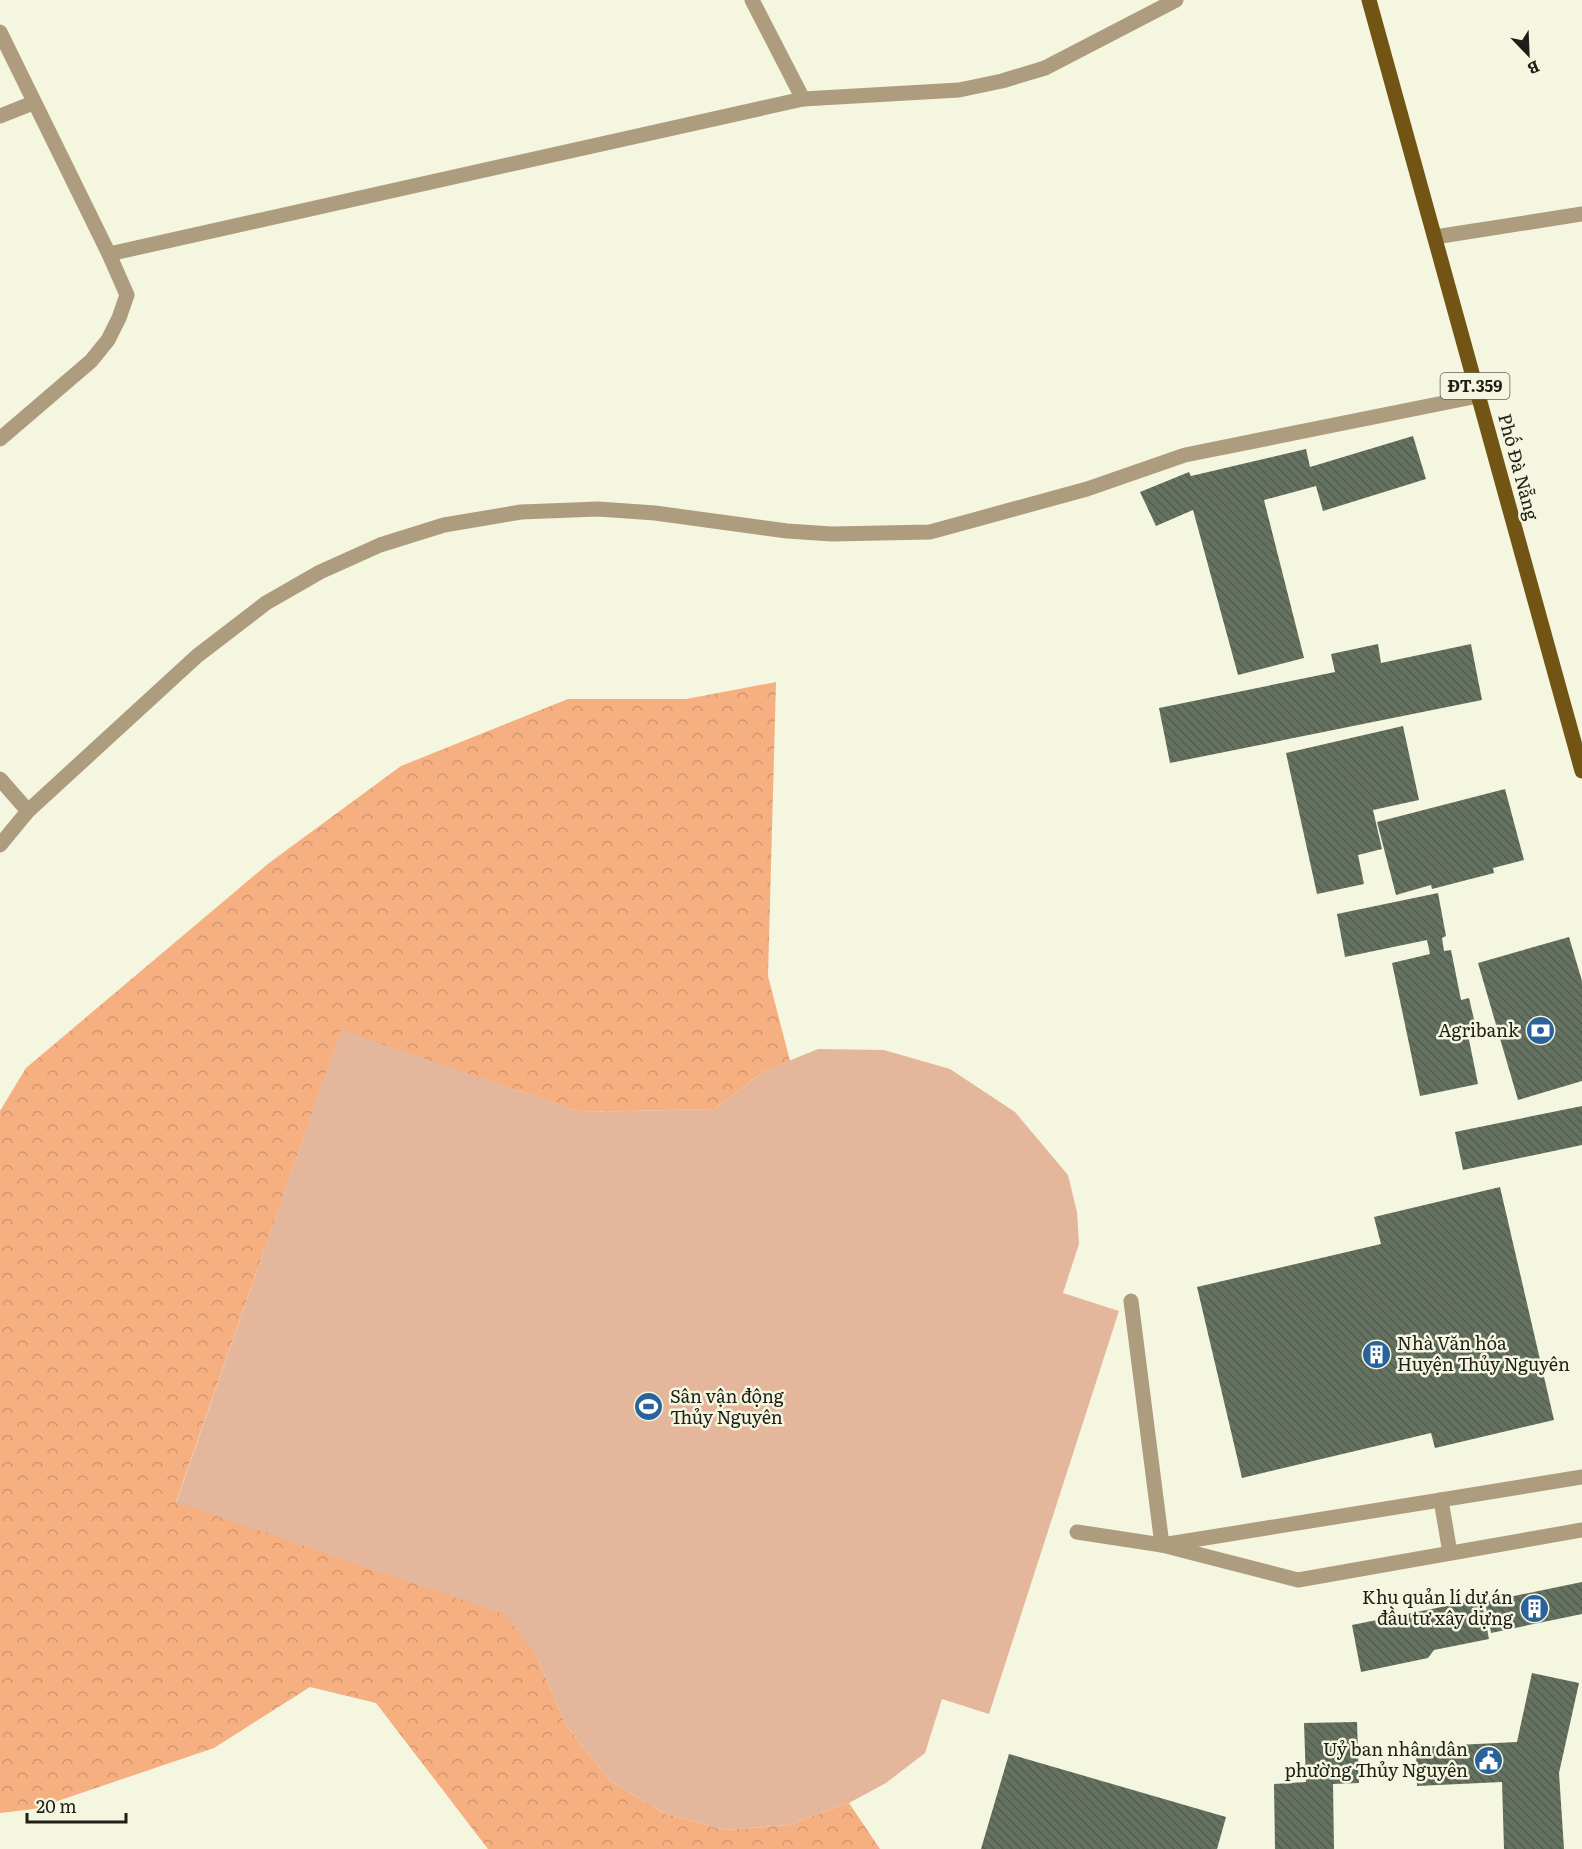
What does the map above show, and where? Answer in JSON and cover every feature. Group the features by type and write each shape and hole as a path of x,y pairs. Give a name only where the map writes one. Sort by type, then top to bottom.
{"main road":[{"name":"Phố Đà Nẵng","path":"1369,0 1582,771"}],"lane":[{"path":"752,0 803,99"},
{"path":"109,254 803,99 959,90 1002,81 1045,68 1176,0"},
{"path":"0,32 127,295 108,340 91,361 0,439"},
{"path":"0,116 33,104"},
{"path":"1434,237 1582,214"},
{"path":"0,845 28,811 197,656 266,603 320,572 380,545 444,525 521,512 598,509 655,513 787,531 832,534 930,532 1087,489 1185,455 1478,396"},
{"path":"0,779 28,811"},
{"path":"1131,1301 1162,1545"},
{"path":"1162,1545 1582,1478"},
{"path":"1441,1500 1450,1553"},
{"path":"1077,1532 1162,1545 1298,1580 1582,1530"}],"shaded area":[{"name":"Sân vận động Thủy Nguyên","path":"341,1029 581,1112 714,1109 764,1071 818,1049 884,1050 950,1069 1015,1112 1068,1175 1077,1212 1079,1244 1063,1293 1119,1311 989,1714 942,1699 925,1753 886,1783 849,1803 788,1825 725,1830 666,1814 610,1781 566,1725 537,1657 176,1503"}],"green space":[{"path":"776,682 768,976 790,1061 764,1071 714,1109 581,1112 341,1030 176,1502 506,1615 537,1657 566,1725 610,1781 666,1814 725,1830 788,1825 849,1803 880,1849 488,1849 376,1703 310,1687 214,1748 34,1809 0,1813 0,1111 26,1068 269,863 401,766 568,699 686,699"}],"building":[{"path":"1413,436 1426,479 1323,511 1316,486 1264,500 1304,658 1238,675 1193,510 1156,526 1140,492 1189,472 1191,476 1306,449 1310,467"},
{"path":"1378,644 1381,663 1471,644 1482,700 1170,763 1159,708 1335,672 1331,654"},
{"path":"1403,726 1419,800 1373,810 1382,849 1358,855 1364,884 1317,894 1286,753"},
{"path":"1505,789 1524,860 1493,868 1494,873 1432,889 1431,885 1396,895 1377,822"},
{"path":"1438,893 1446,936 1442,938 1444,951 1451,950 1461,1000 1469,998 1476,1028 1467,1030 1478,1084 1420,1096 1392,963 1430,954 1427,940 1345,957 1337,914"},
{"name":"Agribank","path":"1569,937 1582,981 1582,1081 1518,1100 1478,963"},
{"path":"1582,1106 1582,1145 1463,1170 1455,1132"},
{"name":"Nhà Văn hóa Huyện Thủy Nguyên","path":"1500,1187 1554,1420 1435,1448 1431,1433 1242,1478 1197,1287 1381,1244 1374,1217"},
{"name":"Khu quản lí dự án đầu tư xây dựng","path":"1582,1582 1582,1614 1491,1633 1485,1602"},
{"path":"1481,1599 1489,1639 1434,1650 1428,1658 1361,1672 1352,1625"},
{"name":"Uỷ ban nhân dân phường Thủy Nguyên","path":"1532,1673 1579,1683 1559,1773 1564,1849 1504,1849 1502,1782 1417,1786 1416,1747 1517,1742"},
{"path":"1357,1722 1359,1783 1333,1784 1334,1849 1275,1849 1274,1784 1306,1782 1304,1723"},
{"path":"1009,1754 1226,1817 1217,1849 981,1849"}],"place":[{"name":"Agribank","path":"1540,1031"},
{"name":"Nhà Văn hóa Huyện Thủy Nguyên","path":"1376,1354"},
{"name":"Sân vận động Thủy Nguyên","path":"649,1407"},
{"name":"Khu quản lí dự án đầu tư xây dựng","path":"1534,1608"},
{"name":"Uỷ ban nhân dân phường Thủy Nguyên","path":"1489,1760"}]}
